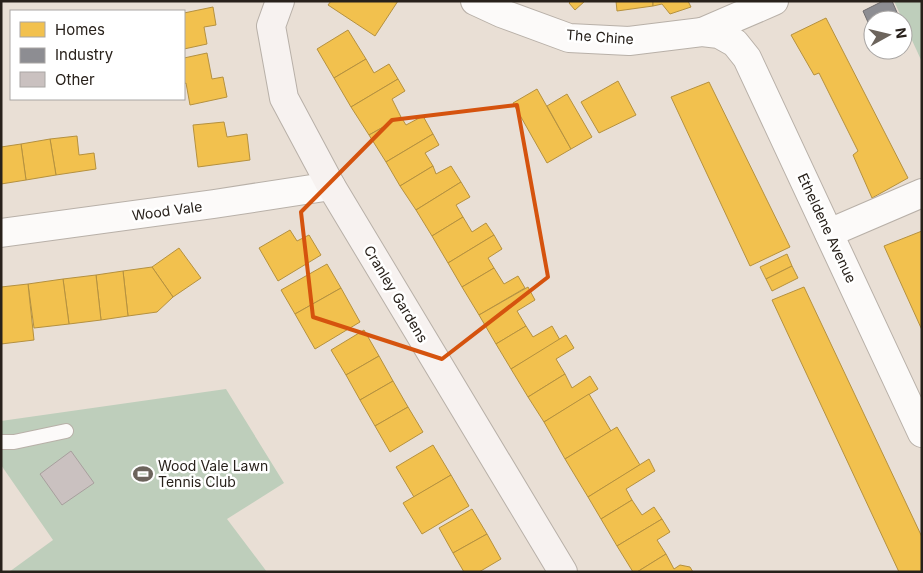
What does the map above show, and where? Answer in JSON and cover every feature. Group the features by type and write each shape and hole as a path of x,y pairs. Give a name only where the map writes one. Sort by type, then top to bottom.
{"street":[{"name":"Cranley Gardens","path":"280,1 271,26 284,98 332,186 563,572"},
{"name":"The Chine","path":"475,1 501,13 569,38 629,41 710,33 774,1"},
{"name":"Etheldene Avenue","path":"710,33 735,43 746,58 922,433"},
{"name":"Wood Vale","path":"1,233 332,186"},
{"path":"829,233 922,193"}],"lane":[{"path":"1,442 14,442 66,431"}],"highlighted area":[{"path":"517,105 548,277 442,359 313,317 301,212 392,120"}],"green space":[{"path":"894,1 922,1 922,62 913,42 913,10 898,10"},
{"name":"Wood Vale Lawn Tennis Club","path":"226,389 284,483 227,519 267,572 9,572 53,540 1,465 1,421"}],"building: Homes":[{"path":"331,1 398,1 375,36 328,5"},
{"path":"571,1 585,1 575,10 569,3"},
{"path":"616,1 653,1 653,6 617,11"},
{"path":"653,1 688,1 691,7 670,14 662,4 653,6"},
{"path":"213,7 216,25 204,27 207,44 185,49 185,13"},
{"path":"826,18 908,178 872,198 853,155 858,151 819,73 814,75 791,35"},
{"path":"348,30 366,59 334,78 317,49"},
{"path":"207,53 212,79 223,77 227,97 190,105 185,84 185,58"},
{"path":"366,59 374,73 389,64 398,79 351,107 334,78"},
{"path":"398,79 405,91 392,99 401,117 369,135 351,107"},
{"path":"618,81 636,115 599,133 581,102"},
{"path":"709,82 790,247 750,266 671,97"},
{"path":"537,89 571,149 547,163 513,103"},
{"path":"567,94 592,137 571,149 547,106"},
{"path":"423,116 433,134 386,162 369,135 401,117 406,125"},
{"path":"224,122 227,137 247,134 250,160 198,167 193,125"},
{"path":"433,134 439,145 425,153 433,166 400,186 386,162"},
{"path":"77,136 79,155 94,153 96,169 56,175 50,139"},
{"path":"50,139 56,175 26,180 21,144"},
{"path":"21,144 26,180 1,184 1,147"},
{"path":"433,166 436,174 451,166 461,182 416,210 400,186"},
{"path":"461,182 470,197 456,205 463,217 432,236 416,210"},
{"path":"463,217 472,232 486,223 494,235 448,263 432,236"},
{"path":"290,230 297,241 309,235 321,255 278,281 259,248"},
{"path":"922,231 922,330 884,246"},
{"path":"494,235 502,249 488,258 494,268 462,287 448,263"},
{"path":"179,248 201,278 173,297 152,267"},
{"path":"787,254 792,266 766,279 760,267"},
{"path":"327,264 341,288 295,314 281,290"},
{"path":"792,266 798,278 772,291 766,279"},
{"path":"152,267 173,297 157,312 128,316 123,271"},
{"path":"494,268 504,284 518,276 525,288 479,315 462,287"},
{"path":"123,271 128,316 101,320 96,275"},
{"path":"96,275 101,320 69,324 63,279"},
{"path":"63,279 69,324 34,328 28,284"},
{"path":"28,284 34,340 1,344 1,287"},
{"path":"528,287 535,300 517,311 526,326 496,344 479,315"},
{"path":"804,287 922,537 922,572 899,572 772,300"},
{"path":"341,288 360,322 315,349 295,314"},
{"path":"526,326 533,337 552,326 560,340 511,369 496,344"},
{"path":"364,330 379,356 346,375 331,350"},
{"path":"566,335 574,348 556,359 565,374 528,397 511,369"},
{"path":"379,356 393,381 360,400 346,375"},
{"path":"565,374 572,388 590,376 598,389 544,422 528,397"},
{"path":"393,381 408,407 375,426 360,400"},
{"path":"589,394 611,431 565,459 544,422"},
{"path":"408,407 423,432 390,452 375,426"},
{"path":"617,427 640,465 588,497 565,459"},
{"path":"433,445 451,475 414,497 396,467"},
{"path":"649,459 655,471 626,489 632,500 601,519 588,497"},
{"path":"451,475 469,506 422,534 403,503"},
{"path":"632,500 642,515 654,507 662,519 617,546 601,519"},
{"path":"472,509 487,534 453,553 439,528"},
{"path":"662,519 670,532 657,540 666,554 637,572 633,572 617,546"},
{"path":"487,534 501,559 479,572 464,572 453,553"},
{"path":"666,554 674,569 680,565 690,567 693,572 637,572"}],"building: Industry":[{"path":"883,1 892,1 896,10 865,10"}],"building: Other":[{"path":"71,451 94,483 62,505 40,474"}],"place":[{"name":"Wood Vale Lawn Tennis Club","path":"143,474"}]}
